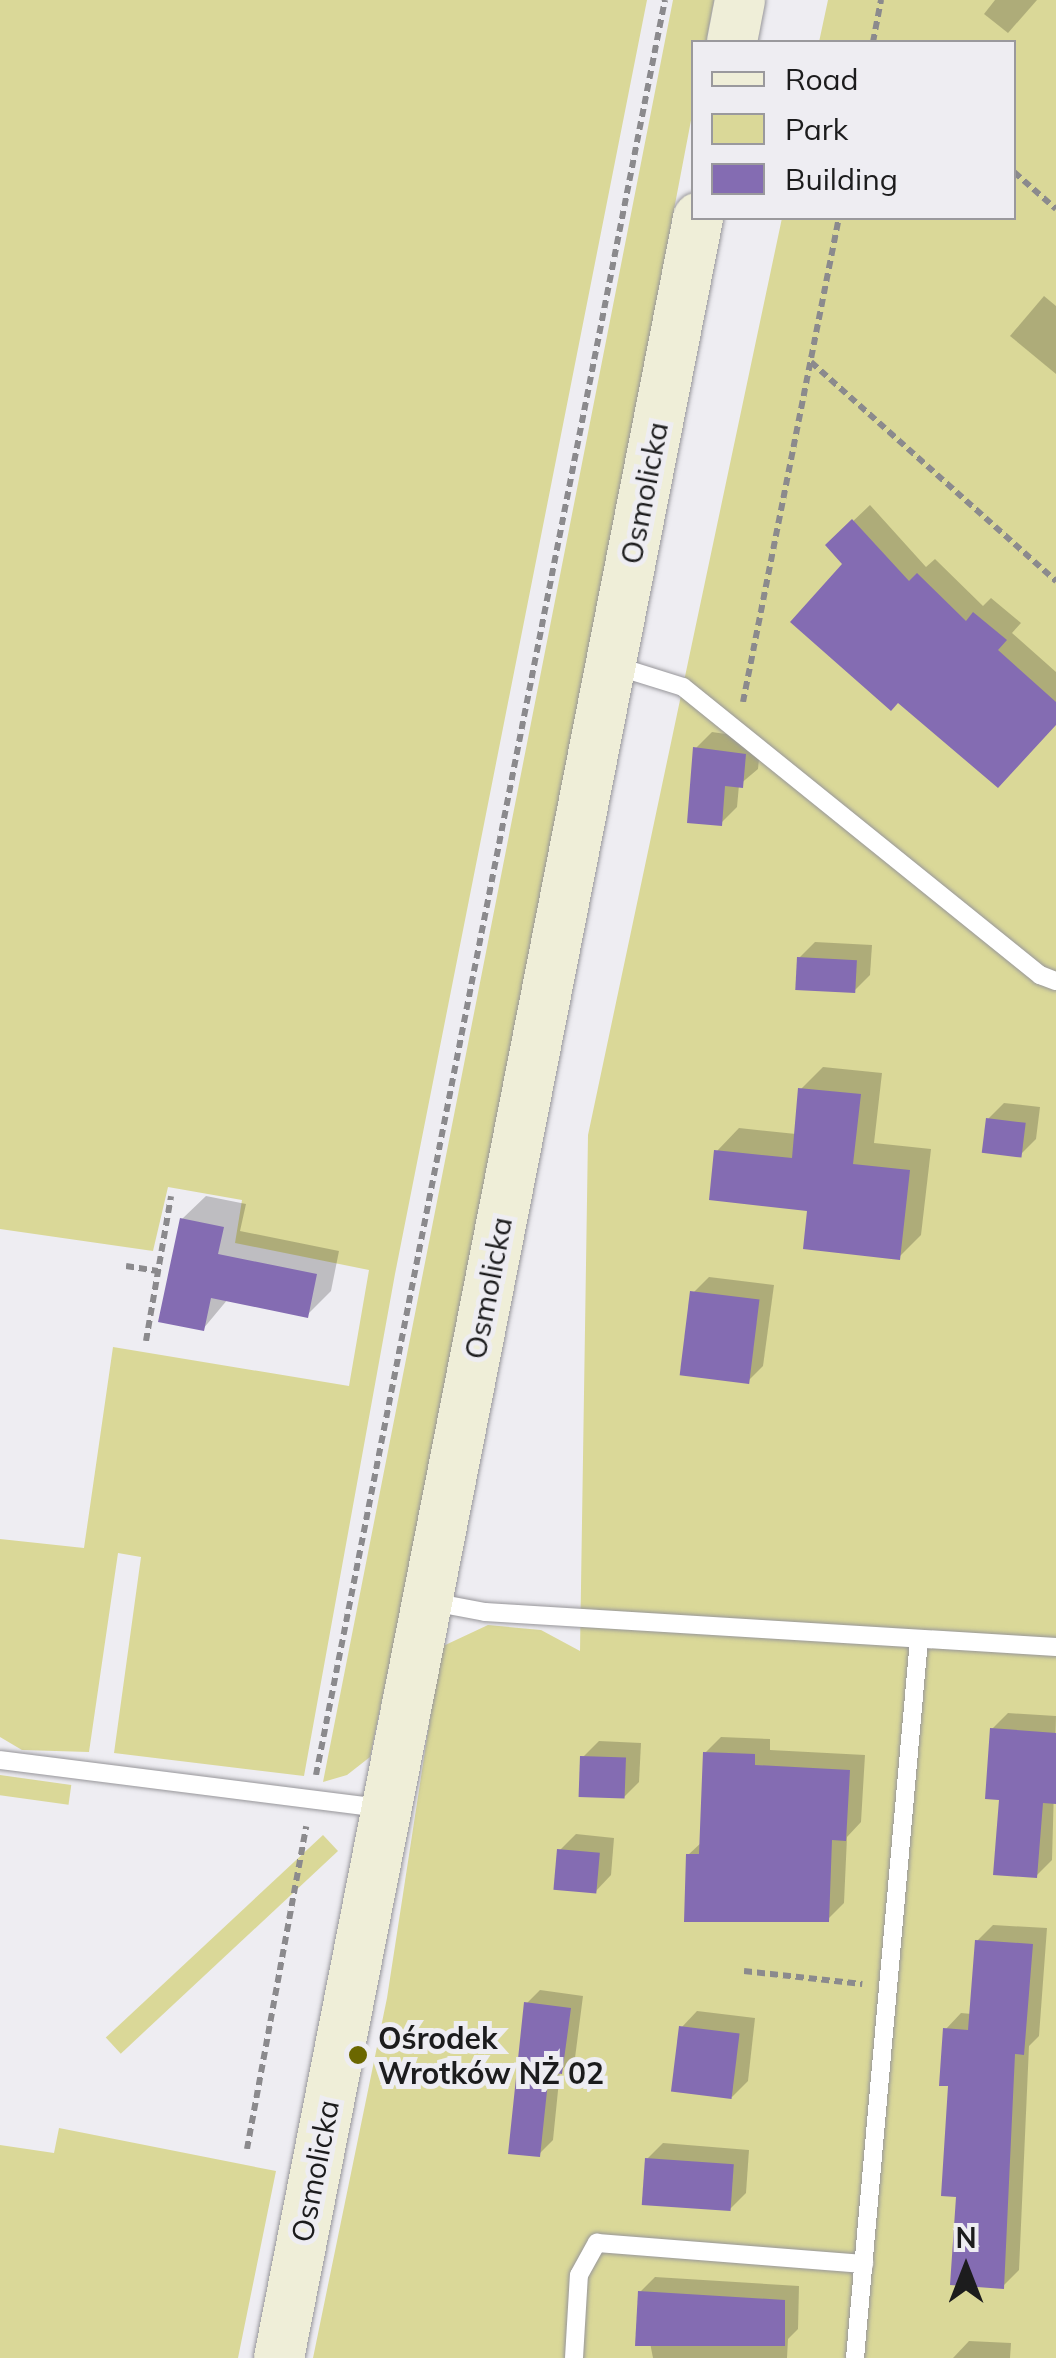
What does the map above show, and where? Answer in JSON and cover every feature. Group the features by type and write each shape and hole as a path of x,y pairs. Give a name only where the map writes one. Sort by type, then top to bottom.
{"street":[{"path":"732,40 740,0"},
{"name":"Osmolicka","path":"279,2358 698,220"}],"lane":[{"path":"611,664 683,686 1040,975 1056,981"},
{"path":"427,1601 484,1612 1056,1647"},
{"path":"856,2358 919,1638"},
{"path":"0,1760 386,1809"},
{"path":"574,2358 578,2275 597,2243 864,2264"}],"path":[{"path":"246,2149 665,0"},
{"path":"873,40 882,0"},
{"path":"1016,174 1056,209"},
{"path":"737,731 838,220"},
{"path":"810,362 1056,581"},
{"path":"146,1341 171,1196"},
{"path":"126,1266 158,1272"},
{"path":"744,1970 888,1986"}],"green space":[{"path":"0,0 647,0 395,1274 304,1776 114,1753 141,1557 118,1553 89,1752 22,1750 0,1737 0,1539 84,1548 113,1347 349,1386 369,1270 235,1243 242,1200 168,1187 153,1251 0,1229"},
{"path":"673,0 714,0 706,40 691,40 691,120 468,1289 370,1757 347,1775 323,1782"},
{"path":"828,0 1056,0 1056,2358 313,2358 387,1998 441,1647 488,1625 541,1630 580,1651 588,1135 782,220 1016,220 1016,40 819,40"},
{"path":"0,1775 71,1785 69,1805 0,1795"},
{"path":"323,1835 338,1851 121,2054 106,2038"},
{"path":"59,2128 276,2171 238,2358 0,2358 0,2145 54,2153"}],"building":[{"path":"852,519 909,581 917,573 966,621 973,612 1007,640 998,650 1056,702 1056,725 998,788 898,703 891,711 790,622 842,564 825,545"},
{"path":"693,747 746,754 743,788 725,786 722,826 687,823"},
{"path":"797,957 857,960 855,993 795,990"},
{"path":"798,1088 861,1094 853,1164 910,1170 900,1260 803,1249 807,1211 709,1200 714,1150 792,1158"},
{"path":"986,1118 1026,1123 1021,1158 982,1153"},
{"path":"180,1218 224,1227 218,1254 317,1274 308,1318 211,1298 204,1331 158,1322"},
{"path":"690,1291 759,1300 749,1384 680,1375"},
{"path":"990,1728 1056,1733 1056,1804 1043,1803 1037,1878 993,1875 999,1800 985,1799"},
{"path":"703,1752 755,1754 755,1765 850,1770 846,1841 832,1840 829,1922 684,1922 686,1854 699,1854"},
{"path":"580,1756 626,1758 625,1799 579,1797"},
{"path":"557,1849 600,1853 596,1894 553,1890"},
{"path":"975,1940 1033,1944 1024,2055 1015,2054 1004,2289 950,2285 956,2197 941,2196 948,2086 939,2086 943,2028 968,2030"},
{"path":"524,2002 571,2008 562,2074 549,2072 540,2157 508,2154"},
{"path":"679,2026 740,2033 732,2099 671,2092"},
{"path":"645,2158 734,2164 731,2211 642,2205"},
{"path":"638,2291 785,2300 785,2346 635,2346"}],"place":[{"name":"Ośrodek Wrotków NŻ 02","path":"358,2055"}]}
